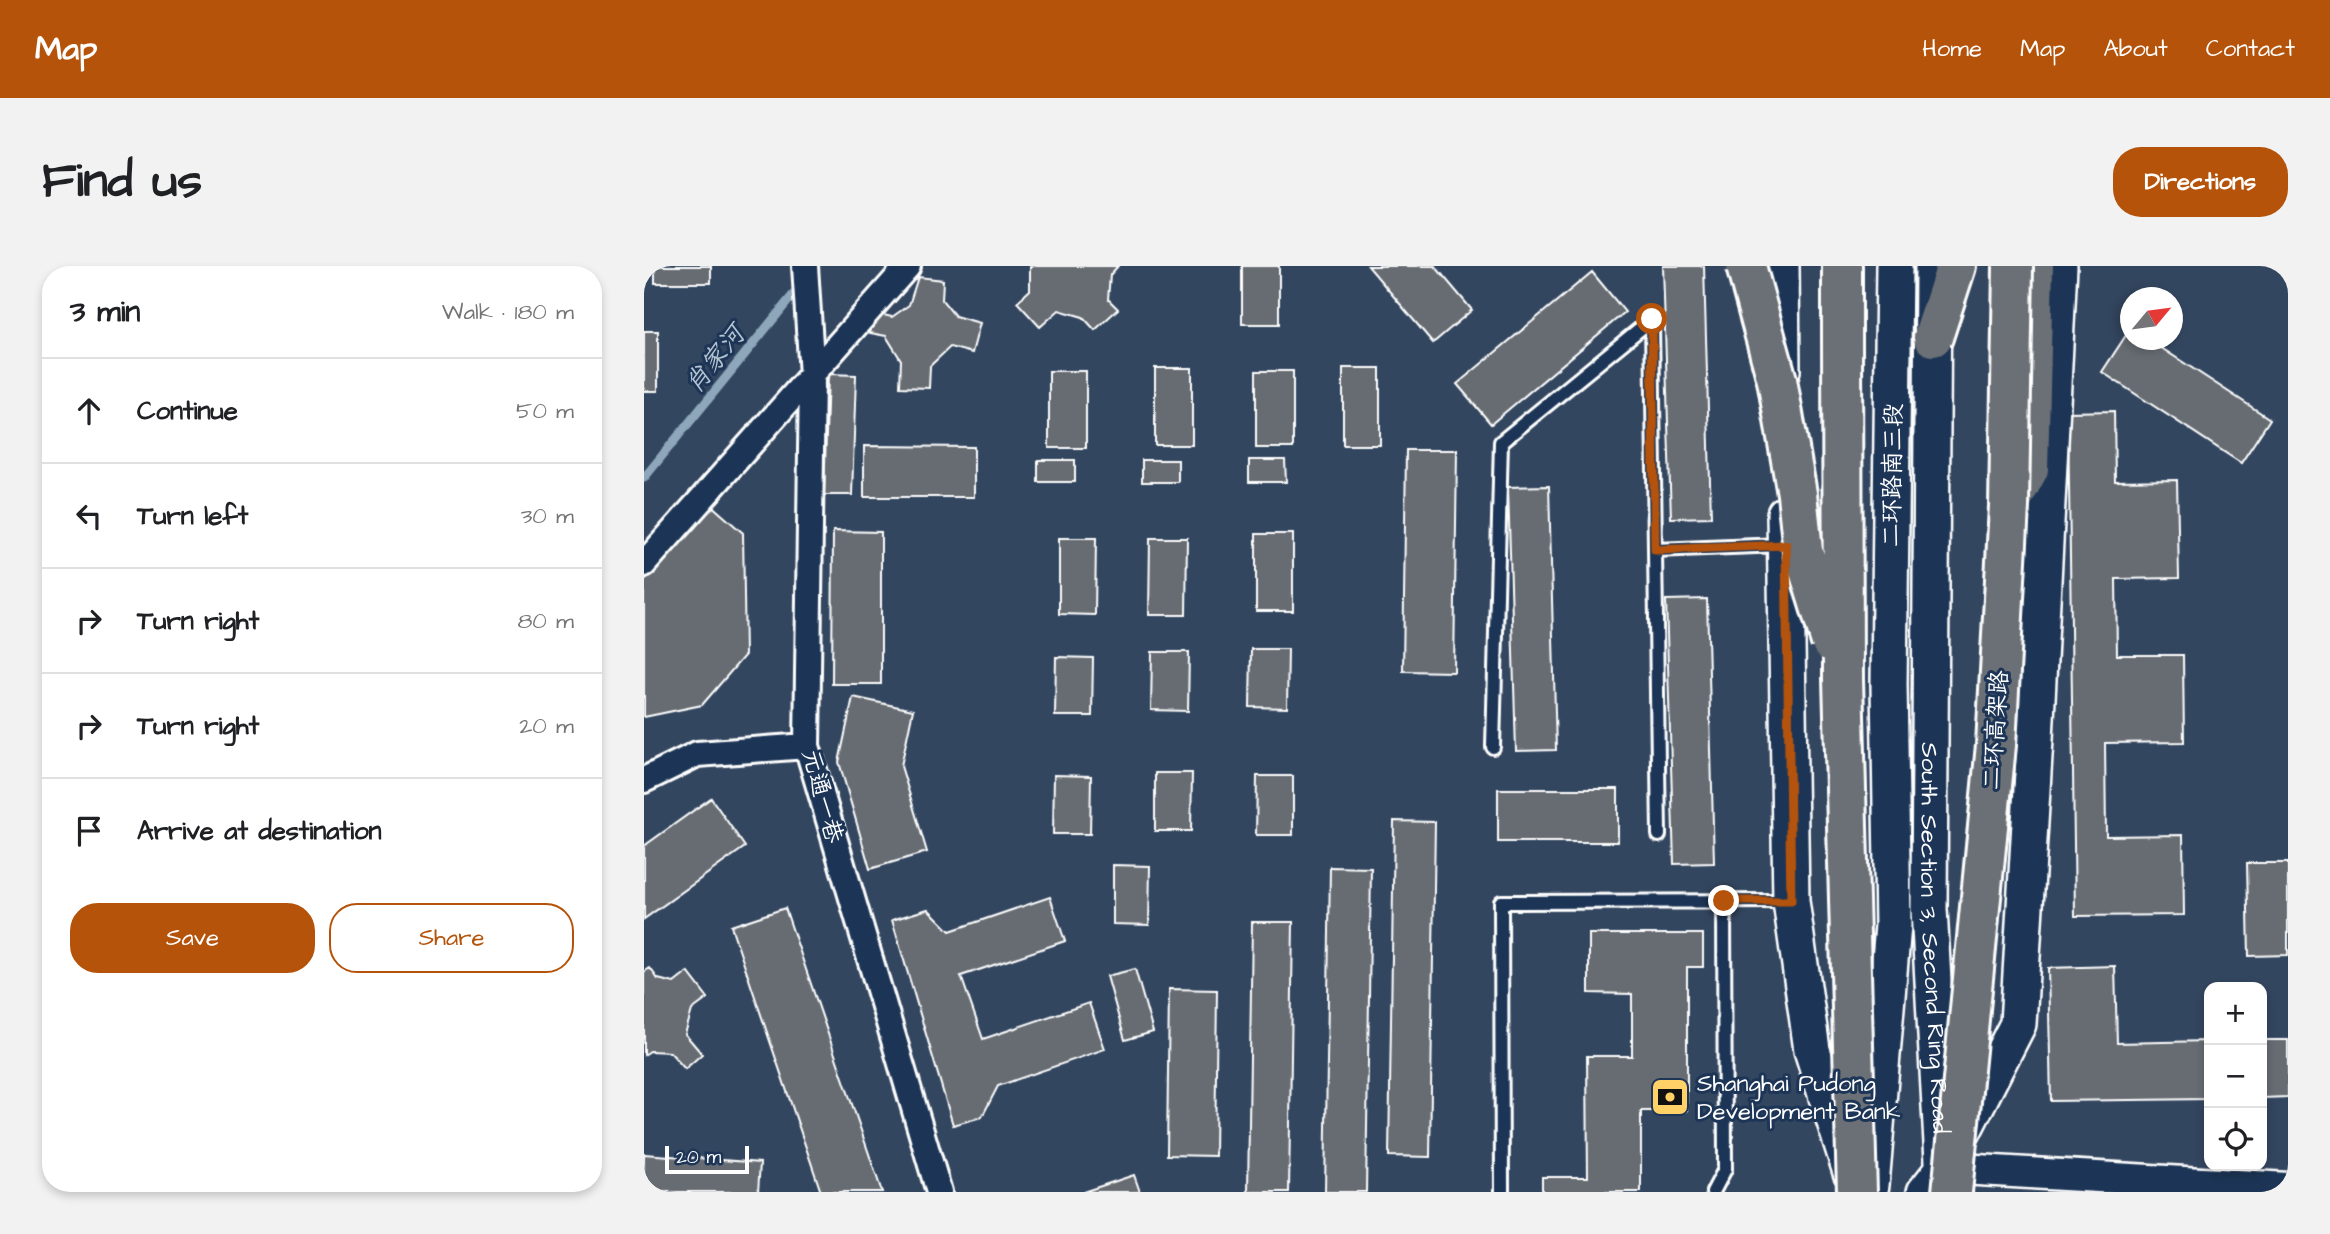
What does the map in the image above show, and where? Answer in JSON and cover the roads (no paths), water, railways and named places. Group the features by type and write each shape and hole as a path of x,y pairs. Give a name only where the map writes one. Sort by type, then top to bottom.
{"main road":[{"path":"1746,266 1777,380 1797,494 1803,551 1843,679"},
{"path":"1781,266 1791,901 1812,1050 1857,1192"},
{"path":"1842,266 1843,679 1857,1192"},
{"name":"二环路南三段","path":"1889,684 1894,266"},
{"name":"二环路南三段","path":"1930,683 1933,266"},
{"path":"1933,337 1956,266"},
{"name":"二环高架路","path":"1941,1186 1996,745 2009,506 2013,266"},
{"path":"2009,506 2029,469 2034,266"},
{"path":"1912,1192 1941,1186 2018,1024 2059,266"},
{"name":"South Section 3, Second Ring Road","path":"1930,683 1929,909 1941,1186"},
{"name":"South Section 3, Second Ring Road","path":"1870,1192 1893,925 1889,684"}],"street":[{"name":"元通一巷","path":"805,266 812,376 807,746 939,1192"},
{"path":"644,564 908,266"},
{"path":"644,780 697,754 807,746"},
{"path":"1941,1186 2288,1188"}],"lane":[{"path":"1493,747 1501,442 1652,319 1659,835"},
{"path":"1655,550 1786,545"},
{"path":"1713,1192 1725,1169 1724,901"},
{"path":"1502,1192 1501,902 1791,901"}],"waterway":[{"name":"肖家河","path":"644,478 802,284"}],"place":[{"name":"Shanghai Pudong Development Bank","path":"1670,1097"}]}
